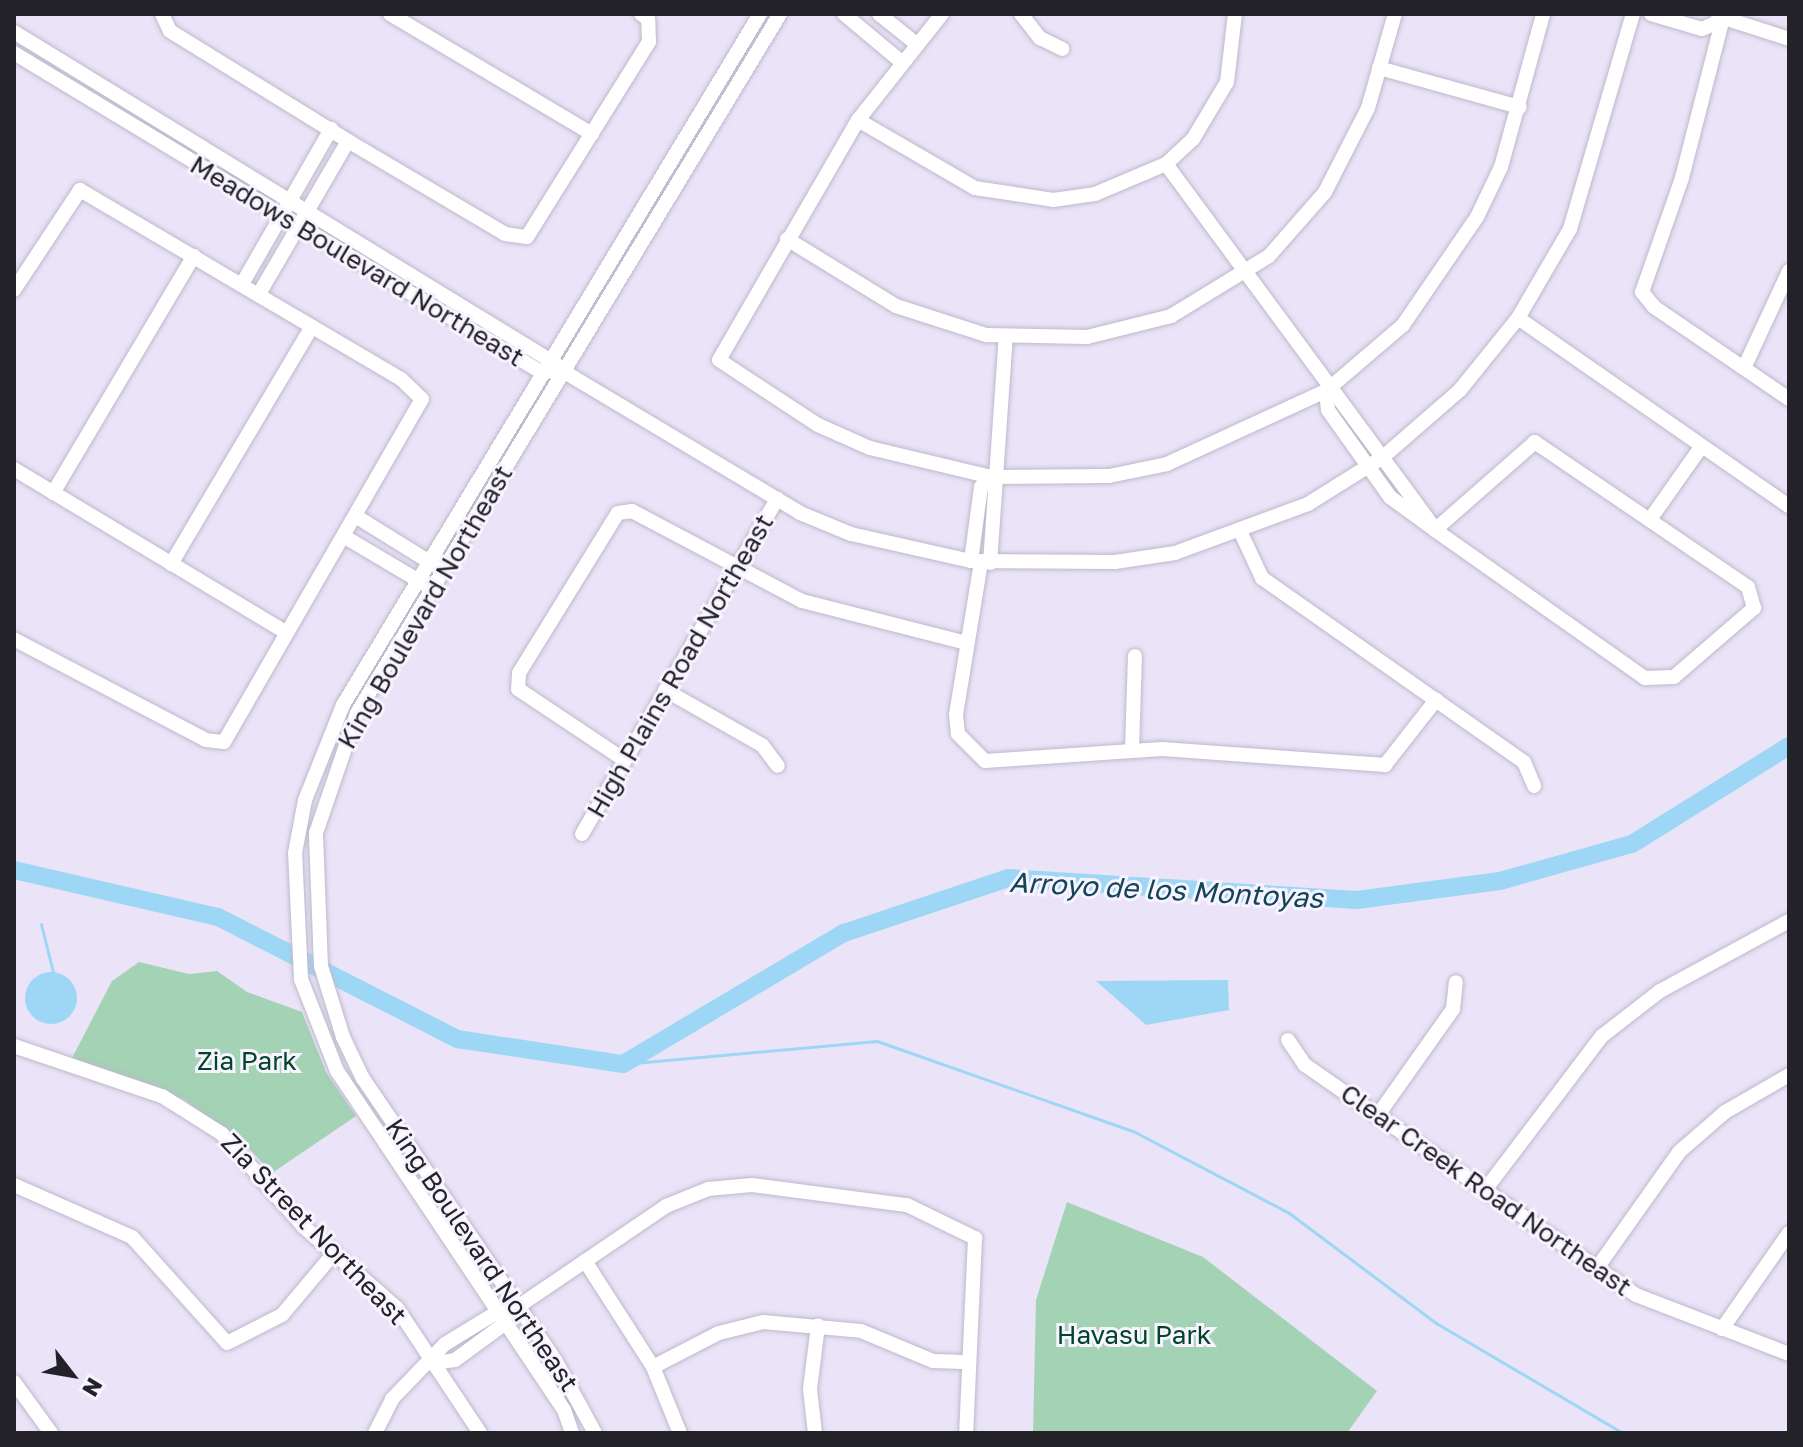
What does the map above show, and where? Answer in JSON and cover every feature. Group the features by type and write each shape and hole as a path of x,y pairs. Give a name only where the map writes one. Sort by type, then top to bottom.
{"street":[{"path":"162,14 170,31 348,141 505,234 527,237 649,42 644,16"},
{"path":"390,14 592,134"},
{"name":"King Boulevard Northeast","path":"572,1433 497,1309 337,1071 299,960 295,853 305,800 343,705 550,357 760,14"},
{"name":"King Boulevard Northeast","path":"595,1433 519,1306 363,1079 325,979 318,941 316,833 340,749 443,570 780,14"},
{"path":"844,14 899,60"},
{"path":"879,14 914,42"},
{"path":"942,14 899,60 858,120 719,360 818,425 870,448 992,477 1109,476 1167,464 1326,391 1403,325 1444,273 1501,167 1520,107 1543,14"},
{"path":"1021,14 1040,38 1063,49"},
{"path":"858,120 949,175 1006,197 1095,194 1166,164 1219,102 1235,14"},
{"path":"787,239 896,306 1006,337 1124,333 1205,301 1243,276 1325,192 1368,108 1395,14"},
{"path":"563,371 777,499 851,534 981,562 1115,562 1241,533 1383,457 1460,390 1518,318 1570,229 1592,170 1633,14"},
{"path":"1651,14 1702,29 1720,16"},
{"path":"1720,16 1789,39"},
{"path":"1720,16 1682,178 1642,292 1789,399"},
{"name":"Meadows Boulevard Northeast","path":"14,32 550,357 563,371"},
{"name":"Meadows Boulevard Northeast","path":"14,53 541,372 563,371"},
{"path":"1379,68 1520,107"},
{"path":"242,284 331,129"},
{"path":"259,294 348,141"},
{"path":"1166,164 1326,391 1328,410 1390,497 1435,530 1654,682 1674,677 1742,624 1756,601 1748,587 1651,518 1535,442 1435,530"},
{"path":"14,290 80,190 259,294 422,399 357,517 224,742 206,740 14,639"},
{"path":"53,493 194,256"},
{"path":"1744,368 1789,271"},
{"path":"1518,318 1789,506"},
{"path":"171,564 312,327"},
{"path":"1006,337 992,477 981,487 981,562 956,715 958,734 976,756 1000,764 1132,750 1385,765 1436,700"},
{"path":"1326,391 1344,399 1435,530"},
{"path":"1651,518 1701,447"},
{"path":"14,469 287,633"},
{"name":"High Plains Road Northeast","path":"582,834 623,759 738,571 777,499"},
{"path":"623,759 518,689 519,673 605,524 632,511 738,571 802,601 967,643"},
{"path":"357,517 443,570"},
{"path":"1241,533 1268,583 1524,762 1534,786"},
{"path":"345,537 432,589"},
{"path":"1132,750 1135,656"},
{"path":"665,690 762,745 778,766"},
{"path":"1485,1190 1602,1036 1660,991 1789,921"},
{"path":"1378,1115 1453,1009 1456,982"},
{"name":"Clear Creek Road Northeast","path":"1288,1040 1305,1065 1636,1295 1789,1354"},
{"name":"Zia Street Northeast","path":"14,1046 162,1096 196,1115 242,1150 334,1253 397,1308 480,1433"},
{"path":"1597,1268 1679,1152 1725,1112 1789,1075"},
{"path":"14,1185 132,1237 227,1343 282,1315 334,1253"},
{"path":"434,1363 455,1360 507,1325 519,1306 666,1206 731,1185 907,1205 975,1238 966,1433"},
{"path":"1722,1329 1789,1233"},
{"path":"585,1261 653,1367 680,1433"},
{"path":"375,1433 399,1391 434,1363 445,1344 497,1309 519,1306"},
{"path":"653,1367 738,1326 818,1326 861,1331 933,1361 967,1362"},
{"path":"815,1433 810,1389 818,1326"},
{"path":"14,1382 51,1433"}],"green space":[{"name":"Zia Park","path":"139,962 189,974 217,971 247,992 302,1012 326,1072 356,1116 272,1173 242,1141 183,1099 72,1058 112,981"},
{"name":"Havasu Park","path":"1067,1202 1203,1257 1377,1391 1347,1433 1033,1433 1036,1300"}],"water":[{"path":"51,972 70,979 77,998 70,1017 51,1024 32,1017 25,998 32,979"},
{"path":"1228,980 1229,1010 1146,1025 1096,981"}],"waterway":[{"name":"Arroyo de los Montoyas","path":"14,870 218,917 457,1039 623,1064 844,933 1008,878 1357,900 1500,881 1632,844 1789,746"},
{"path":"41,924 54,976"},
{"path":"623,1064 877,1041 1133,1131 1289,1213 1436,1323 1623,1433"}]}
